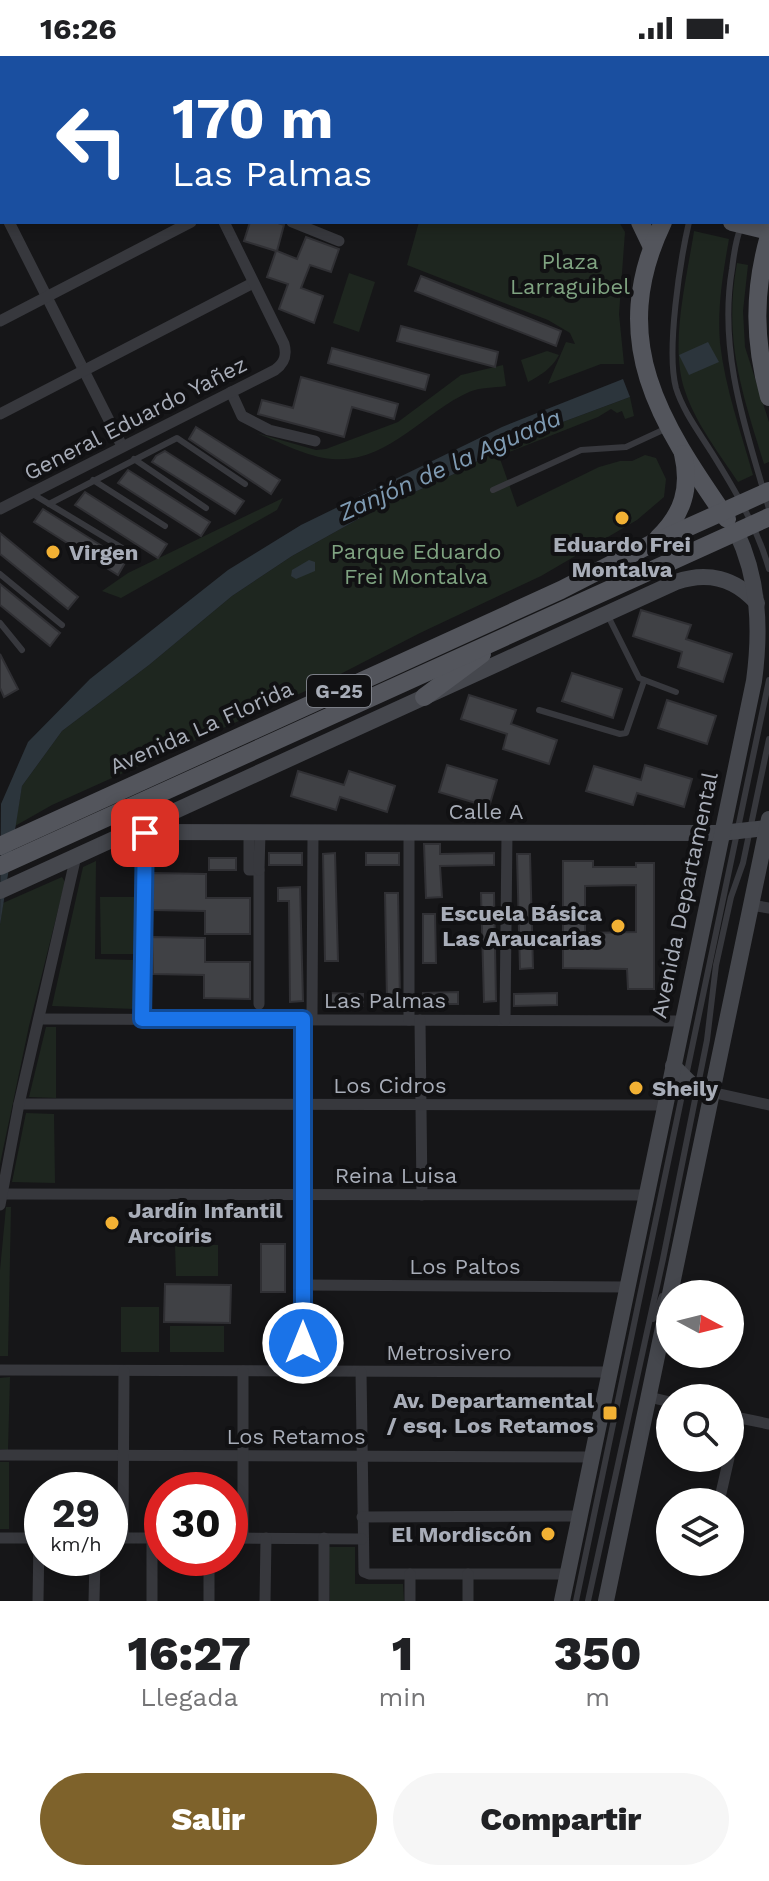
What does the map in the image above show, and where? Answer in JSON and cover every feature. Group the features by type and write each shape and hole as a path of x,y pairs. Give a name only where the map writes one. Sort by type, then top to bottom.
{"main road":[{"path":"641,224 652,247"},
{"name":"Avenida Departamental","path":"606,1601 676,1265 698,1087 751,905 749,828 758,642 757,603 748,558 752,524 722,511 668,427 649,383 641,343 642,289 652,247 662,224"},
{"path":"743,224 769,234 755,321 769,397"},
{"path":"651,544 676,517 686,495 686,473 679,443"},
{"name":"Avenida La Florida","path":"0,846 542,599 722,511 767,497"},
{"name":"Avenida La Florida","path":"0,866 752,524"},
{"path":"0,891 137,832 676,582 696,577 718,578 732,583 757,603"},
{"path":"424,697 510,633"},
{"path":"197,802 194,817 205,832"},
{"name":"Avenida Departamental","path":"562,1601 574,1573 579,1516 682,1021 749,828"},
{"name":"Calle A","path":"137,832 507,833 749,828"},
{"path":"673,1066 698,1087"}],"street":[{"path":"7,224 122,446"},
{"path":"0,321 187,224"},
{"path":"0,414 253,283 225,224"},
{"path":"297,224 339,241"},
{"name":"General Eduardo Yañez","path":"0,509 275,370 285,359 284,344 253,283"},
{"path":"231,392 242,416 269,430 315,441"},
{"path":"137,832 142,1019"},
{"path":"254,833 249,870 259,870 259,1004"},
{"path":"303,1371 303,1105 313,833"},
{"path":"409,833 414,1020 422,1105 422,1195"},
{"path":"505,1020 507,833"},
{"path":"1,1200 19,1104 76,856"},
{"path":"751,905 769,908"},
{"name":"Las Palmas","path":"39,1019 682,1021"},
{"path":"698,1087 769,1105"},
{"name":"Los Cidros","path":"19,1104 665,1105"},
{"name":"Reina Luisa","path":"1,1200 303,1195 646,1195"},
{"name":"Los Paltos","path":"303,1285 627,1287"},
{"name":"Metrosivero","path":"0,1370 609,1372"},
{"path":"122,1472 124,1371"},
{"path":"242,1472 243,1371"},
{"path":"361,1372 364,1572 574,1573"},
{"path":"649,1397 656,1399"},
{"path":"744,1418 769,1424"},
{"name":"Los Retamos","path":"0,1455 592,1457"},
{"path":"362,1517 579,1516"},
{"path":"0,1538 24,1538"},
{"path":"248,1538 362,1539"},
{"path":"265,1601 266,1538"},
{"path":"324,1538 324,1601"},
{"path":"410,1574 410,1601"},
{"path":"468,1574 468,1601"},
{"path":"38,1601 39,1576"},
{"path":"94,1601 95,1576"},
{"path":"152,1601 154,1576"},
{"path":"209,1576 209,1601"}],"lane":[{"path":"689,224 672,351 674,376 685,409 742,503 769,569"},
{"path":"740,224 730,281 727,329 738,399 767,497"},
{"path":"493,490 581,450 626,447 668,427"},
{"path":"49,504 177,438 245,484"},
{"path":"134,459 206,508"},
{"path":"93,480 165,526"},
{"path":"31,493 129,552"},
{"path":"0,574 62,625"},
{"path":"607,614 639,678 676,692"},
{"path":"0,623 22,650"},
{"path":"574,1601 574,1573 698,1087 716,965 731,897 743,863 769,680"},
{"path":"539,710 626,733 644,681"},
{"path":"588,1601 769,739"},
{"path":"646,1333 676,1265"}],"green space":[{"name":"Plaza Larraguibel","path":"418,224 620,224 625,232 619,314 624,364 601,364 548,384 566,342 575,344 570,333 548,320 407,265"},
{"path":"694,231 729,239 720,304 720,343 729,393 753,475 738,482 695,415 681,373 681,311"},
{"path":"737,263 748,265 743,311 745,347 769,422 769,462 764,464 737,365 732,317"},
{"path":"349,273 375,282 359,332 333,323"},
{"path":"547,351 559,355 545,371 528,382 521,360"},
{"path":"503,365 506,386 469,392 388,445 352,458 323,458 256,433 316,450 326,449 398,422 461,375"},
{"name":"Parque Eduardo Frei Montalva","path":"630,397 634,416 625,419 622,411 617,413 611,409 499,456 517,507 599,467 632,461 645,455 656,458 666,479 664,497 637,520 541,576 321,684 52,805 15,826 22,786 62,731 149,665 232,596 292,556 371,512 454,474 517,439"},
{"path":"283,498 277,510 121,598 102,591 128,573"},
{"path":"96,861 95,959 133,960 135,1009 52,1006 83,867"},
{"path":"62,877 65,882 29,1026 0,1164 0,925 3,903"},
{"path":"100,897 134,897 135,954 101,954"},
{"path":"46,1027 56,1027 56,1098 29,1097"},
{"path":"26,1113 54,1114 55,1183 12,1182"},
{"path":"6,1207 11,1207 8,1356 0,1356 0,1270"},
{"path":"175,1245 218,1245 218,1276 176,1276"},
{"path":"121,1307 159,1307 159,1352 121,1352"},
{"path":"170,1326 224,1326 224,1352 170,1352"},
{"path":"10,1377 8,1450 0,1449 0,1378"},
{"path":"0,1462 9,1462 9,1529 0,1529"},
{"path":"329,1547 355,1547 355,1584 403,1584 404,1601 330,1601"}],"water":[{"path":"708,342 719,362 689,375 679,355"},
{"name":"Zanjón de la Aguada","path":"623,379 630,397 517,439 454,474 371,512 292,556 232,596 149,665 62,731 22,786 0,925 1,804 28,742 90,679 228,570 301,525 502,427"},
{"path":"309,560 315,562 315,571 296,579 291,576 292,570"}],"building":[{"path":"249,224 281,224 284,225 277,251 297,259 306,237 339,249 331,272 310,265 301,288 323,296 314,323 279,309 288,284 267,277 276,251 244,241"},
{"path":"421,276 561,331 556,346 415,291"},
{"path":"401,326 498,352 495,367 397,341"},
{"path":"332,348 429,375 425,390 328,363"},
{"path":"301,377 398,404 394,419 352,407 344,437 258,414 262,400 293,408"},
{"path":"196,427 280,480 271,494 189,439"},
{"path":"165,451 244,501 235,514 152,462"},
{"path":"128,470 210,522 201,536 118,483"},
{"path":"85,492 167,544 158,558 75,505"},
{"path":"43,509 126,561 118,575 34,522"},
{"path":"0,533 78,597 68,609 0,554"},
{"path":"0,584 60,633 50,646 0,605"},
{"path":"641,610 691,625 686,639 732,654 723,682 678,667 682,652 633,636"},
{"path":"0,654 18,689 4,697 0,688"},
{"path":"572,673 622,689 613,718 562,701"},
{"path":"469,695 516,710 511,724 557,740 549,764 503,749 507,734 461,719"},
{"path":"667,700 716,716 707,744 658,728"},
{"path":"447,765 497,780 489,807 439,792"},
{"path":"645,765 692,779 684,807 637,793 633,805 586,791 594,766 641,780"},
{"path":"298,771 344,785 349,771 395,786 387,812 340,797 336,810 291,796"},
{"path":"424,844 440,844 440,854 494,853 494,865 440,866 442,897 426,898"},
{"path":"269,853 302,853 302,865 269,865"},
{"path":"335,853 338,961 325,961 323,854"},
{"path":"366,853 399,853 399,865 366,865"},
{"path":"517,854 530,854 533,968 520,969"},
{"path":"209,858 236,858 236,870 209,870"},
{"path":"563,861 593,861 593,867 636,867 636,863 654,863 654,989 628,989 627,969 563,968","holes":["636,885 636,932 585,933 585,886"]},
{"path":"153,873 206,874 206,898 250,898 250,934 205,934 205,911 153,910"},
{"path":"300,887 303,1001 290,1002 289,901 278,901 278,888"},
{"path":"385,893 398,893 400,1001 387,1001"},
{"path":"481,893 494,893 496,1001 484,1002"},
{"path":"423,914 435,914 436,963 423,963"},
{"path":"152,937 205,938 205,962 250,962 250,999 204,998 204,975 153,974"},
{"path":"458,992 458,1004 423,1004 423,993"},
{"path":"325,993 363,994 363,1006 325,1006"},
{"path":"557,993 557,1005 514,1006 514,994"},
{"path":"261,1244 285,1244 285,1292 261,1292"},
{"path":"165,1284 231,1285 230,1323 164,1322"}],"place":[{"name":"Eduardo Frei Montalva","path":"622,518"},
{"name":"Virgen","path":"53,552"},
{"name":"Escuela Básica Las Araucarias","path":"618,926"},
{"name":"Sheily","path":"636,1088"},
{"name":"Jardín Infantil Arcoíris","path":"112,1223"},
{"name":"Av. Departamental / esq. Los Retamos","path":"610,1413"},
{"name":"El Mordiscón","path":"548,1534"}],"route":[{"path":"145,833 142,1019 303,1019 303,1343"}]}
